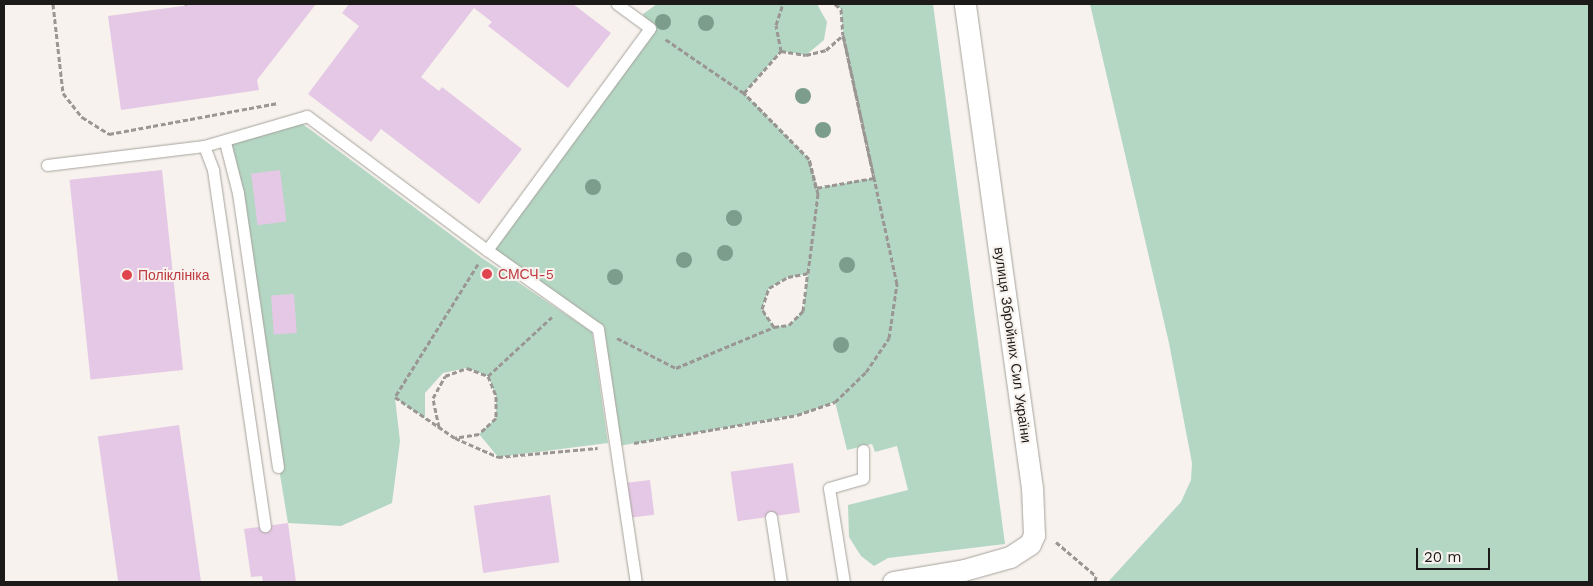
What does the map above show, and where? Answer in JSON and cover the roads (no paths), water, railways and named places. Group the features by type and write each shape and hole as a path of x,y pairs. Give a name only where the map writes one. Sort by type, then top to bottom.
{"street":[{"name":"вулиця Збройних Сил України","path":"893,582 964,570 1010,557 1030,544 1035,523 966,4"}],"lane":[{"path":"487,250 650,28 617,4"},
{"path":"48,165 204,146 225,142 307,116 487,250 598,329 613,447 636,582"},
{"path":"225,142 238,193 278,467"},
{"path":"204,146 213,170 265,526"},
{"path":"844,582 829,488 863,478 862,450"},
{"path":"771,518 781,582"}],"place":[{"name":"СМСЧ-5","path":"487,274"},
{"name":"Поліклініка","path":"127,275"}]}
